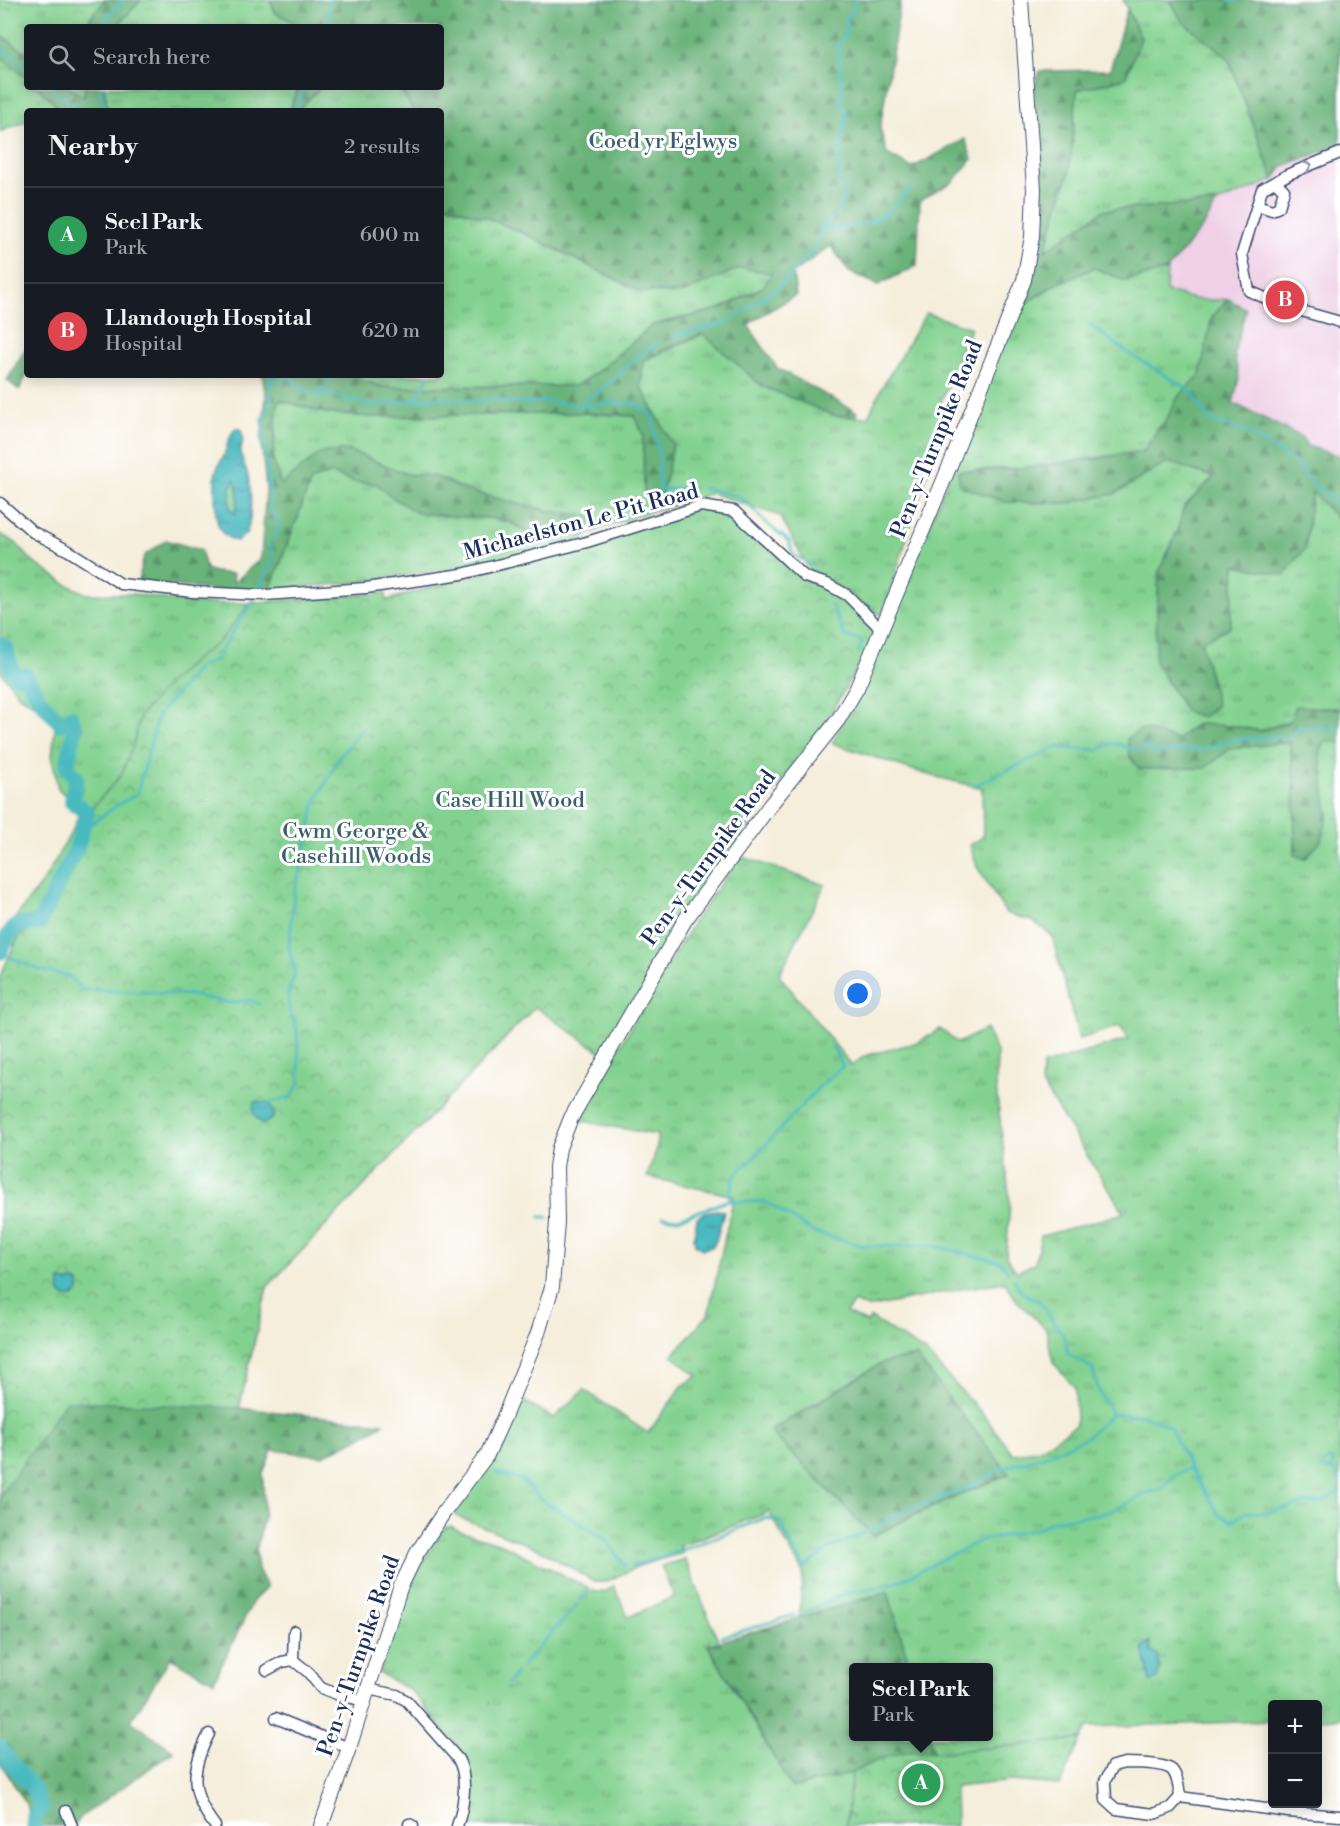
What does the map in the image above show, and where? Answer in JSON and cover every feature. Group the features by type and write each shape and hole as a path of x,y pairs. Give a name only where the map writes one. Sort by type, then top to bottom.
{"street":[{"name":"Pen-y-Turnpike Road","path":"321,1826 349,1748 400,1588 444,1512 487,1455 538,1333 552,1287 557,1222 556,1167 559,1148 571,1118 685,920 771,804 838,720 857,688 1024,280 1032,237 1034,189 1021,0"},
{"path":"1340,153 1289,174 1262,189 1242,254 1249,291 1284,306 1340,322"},
{"path":"1257,205 1272,210 1279,207 1284,190 1276,182"},
{"name":"Michaelston Le Pit Road","path":"0,503 33,532 69,551 121,584 246,595 366,588 462,574 587,542 701,506 734,511 805,577 827,584 847,595 882,630"},
{"path":"293,1660 294,1631"},
{"path":"267,1670 282,1662 293,1660 308,1672 321,1688 339,1695 397,1695 407,1701 458,1759 462,1768 464,1801 458,1826"},
{"path":"276,1718 349,1748"},
{"path":"209,1734 200,1753 195,1783 202,1809 215,1826"},
{"path":"1125,1762 1161,1766 1171,1770 1178,1781 1180,1797 1170,1808 1154,1814 1116,1809 1106,1800 1105,1781 1113,1766 1125,1762"},
{"path":"1180,1797 1288,1812 1340,1816"},
{"path":"66,1811 72,1826"}],"shaded area":[{"path":"1340,147 1340,456 1307,446 1302,437 1233,403 1239,378 1228,299 1209,301 1189,299 1166,291 1167,270 1204,225 1217,203 1274,180 1283,166"}],"green space":[{"path":"0,0 105,0 90,18 89,24 24,24 24,90 85,90 84,97 57,108 24,108 24,122 0,132"},
{"path":"105,0 141,0 119,24 89,24 90,18"},
{"path":"141,0 270,0 275,13 297,24 119,24"},
{"name":"Coed yr Eglwys","path":"270,0 901,0 880,128 887,154 912,168 965,139 972,159 953,182 920,200 917,266 878,285 849,272 831,246 793,273 796,295 748,325 777,368 857,412 855,417 835,416 762,386 703,334 643,361 641,387 673,445 661,498 690,502 655,510 644,490 643,434 634,416 582,413 370,417 326,413 280,400 277,406 273,460 281,485 320,453 348,450 407,474 437,477 463,489 518,504 588,516 601,529 570,545 531,535 510,522 488,518 418,513 393,498 377,484 354,482 331,473 311,481 270,590 237,593 138,581 144,556 166,540 201,550 206,569 233,574 234,583 261,558 266,489 261,439 266,396 263,378 356,378 383,387 575,386 597,372 653,325 720,309 763,287 772,273 740,268 683,293 641,292 534,238 490,219 444,204 444,108 412,108 401,90 444,90 444,24 297,24 275,13"},
{"path":"1123,0 1170,0 1182,21 1227,55 1274,180 1217,203 1104,210 1044,252 1069,173 1077,90 1125,78 1141,38"},
{"path":"1170,0 1340,0 1340,145 1283,166 1274,180 1228,58 1182,21"},
{"path":"1127,9 1141,38 1125,78 1077,90 1069,173 1045,251 1104,210 1217,203 1204,225 1167,270 1126,281 1094,268 1053,286 1024,304 1038,234 1034,87 1040,71 1110,70"},
{"path":"0,35 24,51 24,76 0,56"},
{"path":"40,90 72,90 84,97 85,90 104,90 108,108 56,108 53,101"},
{"path":"104,90 298,90 291,106 296,108 108,108"},
{"path":"298,90 318,90 300,108 291,107"},
{"path":"318,90 401,90 412,108 300,108"},
{"path":"444,204 490,219 534,238 641,292 683,293 740,267 773,272 763,287 720,309 653,325 597,372 575,386 383,387 355,379 444,378"},
{"path":"1094,268 1126,281 1167,270 1166,291 1196,299 1228,299 1212,317 1200,375 1178,397 1166,421 1144,451 1033,467 959,471 961,486 1006,502 1065,503 1114,494 1168,462 1214,477 1184,507 1177,532 1159,572 1155,662 1212,684 1201,642 1230,627 1235,565 1305,549 1312,491 1340,521 1340,709 1330,707 1260,731 1233,726 1195,725 1177,740 1143,729 1130,757 1139,769 1205,768 1230,749 1290,742 1294,783 1328,815 1320,753 1324,742 1340,742 1340,1719 1322,1720 1322,1700 1268,1700 1268,1721 1087,1727 1081,1739 934,1753 930,1741 993,1741 993,1663 909,1663 888,1592 799,1618 803,1573 769,1512 680,1546 683,1553 639,1566 605,1582 591,1580 539,1549 456,1516 454,1509 476,1478 489,1465 517,1397 554,1418 584,1390 648,1433 682,1386 698,1376 672,1356 708,1315 734,1196 647,1177 657,1148 657,1135 576,1120 693,923 740,856 825,885 779,975 852,1066 864,1056 919,1042 940,1029 958,1043 986,1029 997,1052 996,1088 1010,1202 1006,1257 1017,1272 1035,1263 1041,1236 1124,1213 1041,1083 1043,1065 1129,1039 1120,1026 1079,1039 1052,936 1033,921 1006,913 977,867 970,845 983,837 982,788 925,774 832,743 865,682 1018,307 1053,286","holes":["1005,1282 1016,1300 1046,1329 1053,1362 1075,1388 1076,1425 1040,1449 1013,1454 983,1414 925,1352 871,1318 867,1323 846,1313 854,1302 868,1308","770,1431 976,1433 1009,1474 873,1536"]},
{"path":"1228,299 1246,309 1234,353 1239,378 1233,403 1302,437 1307,446 1340,456 1340,521 1312,492 1305,549 1284,575 1235,565 1230,627 1201,642 1217,705 1203,717 1186,712 1155,662 1159,572 1177,532 1184,507 1214,477 1168,462 1114,494 1065,503 1006,502 960,486 958,471 1028,467 1144,451 1166,421 1178,397 1200,375 1212,317"},
{"path":"926,313 971,328 941,402 940,434 882,616 809,570 780,516 711,493 690,502 660,499 673,445 641,387 643,361 703,334 835,416 868,417 881,389"},
{"path":"24,351 25,378 19,390 7,380"},
{"path":"280,400 326,413 370,417 582,413 634,416 643,434 644,490 655,510 601,529 588,516 518,504 463,489 437,477 407,474 348,450 281,486 273,460 277,406"},
{"path":"331,473 354,482 377,484 393,498 418,513 488,518 510,522 531,535 570,545 450,569 361,582 270,590 311,481"},
{"path":"234,479 238,493 235,515 230,509 230,488"},
{"name":"Cwm George & Casehill Woods","path":"698,508 733,512 803,579 825,585 873,629 871,645 819,733 758,811 604,1054 535,1007 267,1287 239,1408 66,1401 0,1496 0,976 20,934 42,928 92,821 94,806 121,775 133,746 140,716 168,684 220,641 250,603 386,593 386,601"},
{"path":"0,534 16,543 34,563 66,584 87,594 134,594 193,604 250,603 386,593 47,964 0,938 44,880 73,829 81,808 58,789 52,757 56,718 19,695 0,671"},
{"name":"Cwm George & Casehill Woods","path":"466,576 758,811 604,1054 535,1007 267,1287 239,1408 384,1423 323,1456 272,1450 263,1474 264,1516 256,1551 258,1569 267,1587 253,1601 214,1681 170,1658 131,1721 174,1751 81,1817 74,1826 29,1826 28,1807 0,1762 0,1055 385,601"},
{"path":"1296,706 1340,709 1340,742 1324,742 1320,753 1328,815 1321,841 1305,859 1295,855 1294,783 1290,742 1230,749 1205,768 1139,769 1130,757 1127,738 1142,729 1177,740 1199,724 1233,726 1260,731 1290,722"},
{"path":"916,1356 1009,1474 915,1514 873,1536 770,1431 882,1363"},
{"path":"451,1526 459,1531 502,1544 596,1592 604,1592 614,1586 628,1617 674,1597 661,1566 685,1559 719,1642 708,1646 792,1788 852,1773 846,1826 465,1826 469,1818 471,1793 469,1772 460,1749 411,1691 379,1673 399,1612 414,1576 444,1528"},
{"path":"888,1592 909,1663 849,1663 849,1741 930,1741 934,1753 906,1752 865,1766 852,1773 792,1788 708,1645"},
{"path":"1081,1739 1060,1785 1012,1781 955,1787 956,1826 846,1826 852,1773 881,1759 906,1752 934,1753"}],"water":[{"path":"235,429 240,429 243,435 241,455 248,475 251,497 247,533 237,541 229,538 220,529 216,517 215,495 217,470 229,438","holes":["234,479 238,497 235,514 230,509 230,488"]},
{"path":"254,1102 269,1103 273,1111 273,1118 263,1124 256,1117"},
{"path":"724,1211 716,1241 712,1247 702,1249 695,1244 697,1218 706,1212"},
{"path":"60,1280 68,1283 73,1280 79,1283 79,1291 73,1297 64,1297 60,1293"},
{"path":"1150,1641 1151,1652 1157,1654 1160,1668 1157,1680 1150,1681 1143,1648"}],"waterway":[{"path":"104,24 123,0"},
{"path":"329,0 329,24"},
{"path":"674,336 728,322 781,285 815,248 822,227 840,210 844,195 838,180 841,165 838,161 847,110 840,104 842,91 838,45 845,37 847,18 854,10 854,0"},
{"path":"1229,1 1237,0"},
{"path":"0,49 12,55 24,66"},
{"path":"55,90 78,108"},
{"path":"101,90 105,108"},
{"path":"296,108 304,90"},
{"path":"822,227 850,227 872,222 890,209 910,189"},
{"path":"1090,325 1127,352 1191,391 1210,421 1247,432 1294,462 1312,483 1328,495 1340,509"},
{"path":"580,405 617,377 630,362 658,343"},
{"path":"270,378 271,405 262,420 271,511 279,526 274,538"},
{"path":"271,385 277,378"},
{"path":"291,378 300,389 368,405 441,398 479,401 497,399 528,403 546,401 592,407 606,403 636,404 649,413 653,420 660,464 658,474 660,489 686,489"},
{"path":"319,393 333,378"},
{"path":"415,400 427,378"},
{"path":"702,489 742,498 767,524 789,541 793,555 813,565"},
{"path":"256,593 273,559 270,545"},
{"path":"81,831 137,794 158,715 199,667 217,659 253,599"},
{"path":"831,605 845,636 862,640 859,653"},
{"path":"0,645 6,648 11,668 17,676 25,675 40,700 61,724 71,717 75,728 67,767 76,778 72,802 87,812 77,847 39,923 18,925 9,934 0,952"},
{"path":"973,786 1057,747 1099,750 1116,744 1133,750 1149,746 1153,753 1201,749 1239,739 1291,737 1297,727 1340,728"},
{"path":"269,1103 291,1097 300,1083 297,1030 289,1009 288,993 295,974 289,949 294,893 315,803 341,754 362,730"},
{"path":"0,953 41,970 69,976 82,989 191,995 230,1003 250,1000 259,1004"},
{"path":"732,1201 729,1195 735,1175 822,1084 843,1066 832,1046"},
{"path":"663,1217 678,1219 727,1201 766,1202 813,1232 864,1246 935,1246 1001,1262 1008,1271"},
{"path":"540,1217 548,1217"},
{"path":"1014,1279 1021,1292 1039,1301 1065,1338 1068,1354 1092,1368 1099,1391 1112,1414 1143,1415 1170,1427 1190,1468 1220,1516 1233,1521 1246,1512 1265,1513 1305,1503 1323,1502 1335,1494 1340,1494"},
{"path":"632,1566 697,1545 765,1518 779,1521 805,1567 829,1549 873,1529 896,1515 973,1485 1001,1469 1047,1455 1087,1437 1112,1414"},
{"path":"1324,1464 1330,1459 1333,1461 1332,1470"},
{"path":"804,1613 845,1593 893,1584 982,1540 1036,1529 1052,1521 1109,1512 1161,1489 1174,1476 1190,1468"},
{"path":"1320,1468 1335,1471 1340,1480"},
{"path":"495,1472 522,1480 542,1500 605,1539 625,1566"},
{"path":"581,1599 588,1592"},
{"path":"522,1666 577,1605"},
{"path":"722,1637 794,1615"},
{"path":"508,1683 516,1673"},
{"path":"0,1747 33,1788 41,1808 34,1818 34,1826"}],"place":[{"name":"Llandough Hospital","path":"1285,300"},
{"name":"Seel Park","path":"921,1783"}],"park label":[{"name":"Case Hill Wood","path":"510,800"}]}
